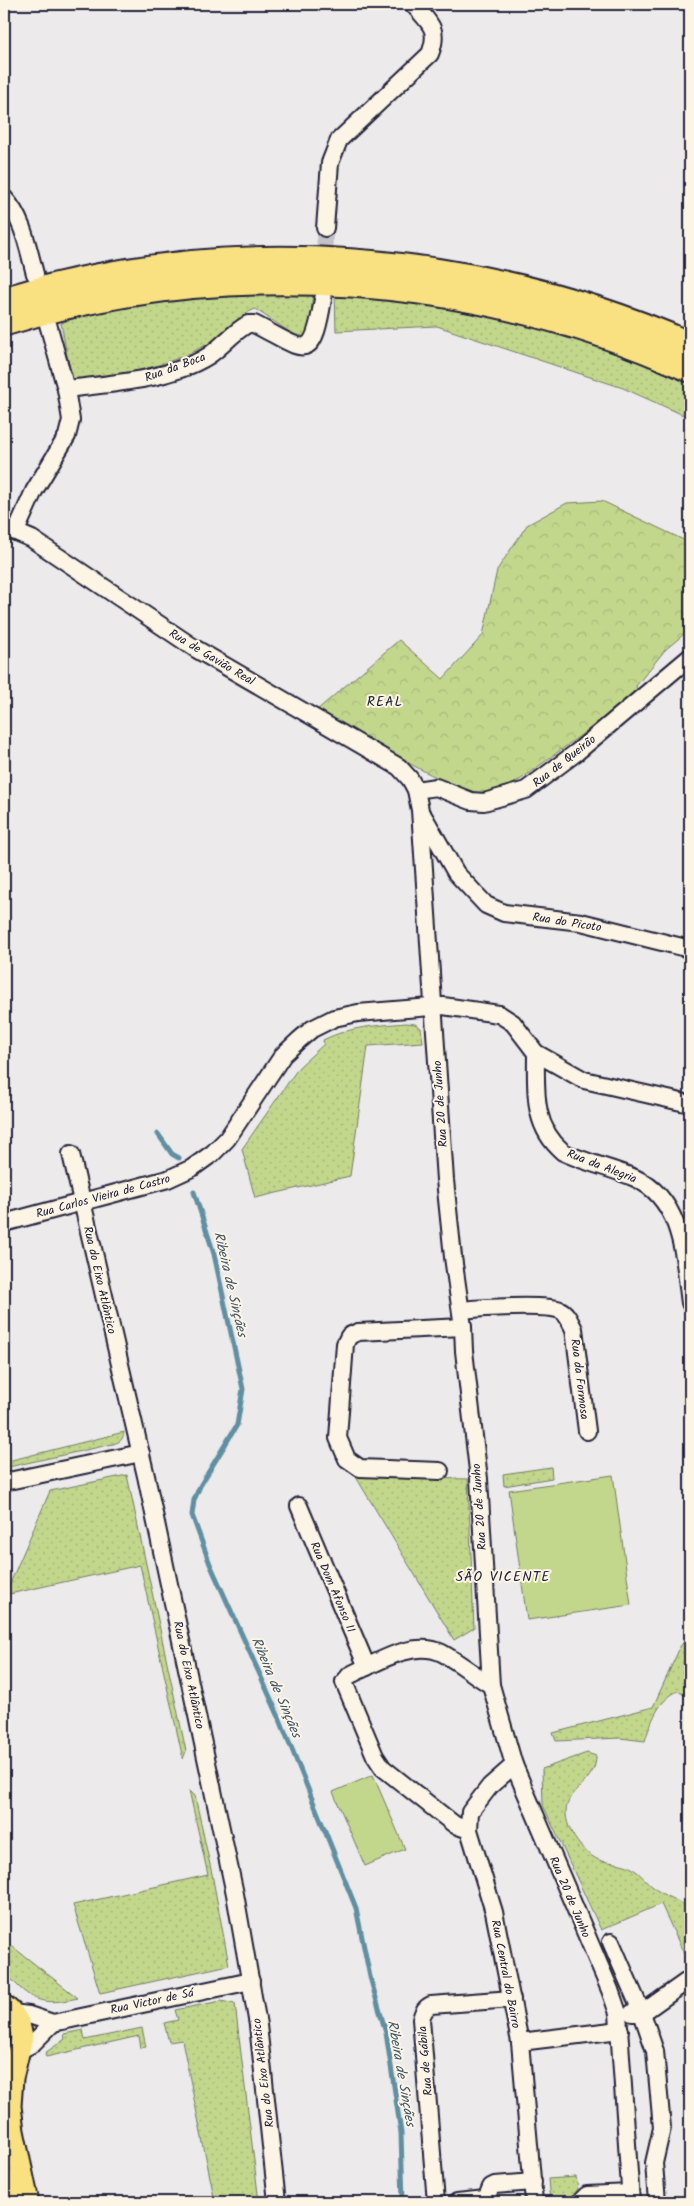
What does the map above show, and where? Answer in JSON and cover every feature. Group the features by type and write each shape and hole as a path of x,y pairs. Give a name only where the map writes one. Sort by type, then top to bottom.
{"highway":[{"path":"4,300 53,286 160,267 225,261 313,260 382,264 446,272 553,296 621,317 690,345"},
{"path":"4,323 95,300 161,289 226,283 310,282 381,286 454,296 533,313 642,348 690,369"}],"main road":[{"path":"8,2010 19,2024 22,2037 14,2058 10,2106 12,2131 28,2202"},
{"path":"4,2179 9,2202"}],"street":[{"path":"325,228 330,163 339,140 430,54 435,41 434,33 418,10"},
{"path":"4,198 14,210 22,228 35,274"},
{"name":"Rua da Boca","path":"66,389 138,380 188,364 207,356 248,324 254,324 292,345 301,347 308,345 313,342 318,330 323,299"},
{"path":"10,529 67,436 71,420 66,389 48,324"},
{"name":"Rua de Gavião Real","path":"10,529 32,539 196,649 399,767 410,779 416,790"},
{"name":"Rua de Queirão","path":"416,790 436,787 471,802 484,802 526,790 577,752 690,657"},
{"name":"Rua 20 de Junho","path":"416,790 420,810 424,860 432,1007 445,1180 463,1327 478,1479 491,1685 514,1765 610,1990 618,2013 630,2197"},
{"name":"Rua do Picoto","path":"420,810 435,840 456,873 486,906 504,913 581,922 690,949"},
{"name":"Rua do Picoto","path":"424,860 444,864 456,873"},
{"name":"Rua Carlos Vieira de Castro","path":"4,1223 168,1179 192,1168 213,1153 227,1139 283,1055 312,1029 334,1018 358,1013 442,1006 499,1014 513,1023 536,1053"},
{"path":"536,1053 584,1080 690,1104"},
{"name":"Rua da Alegria","path":"536,1053 535,1095 539,1118 544,1130 554,1144 563,1152 647,1184 663,1199 683,1244 689,1281 690,1303"},
{"name":"Rua do Eixo Atlântico","path":"71,1154 141,1453 252,1981 278,2202"},
{"name":"Rua da Formosa","path":"461,1310 545,1308 560,1310 568,1317 574,1329 587,1431"},
{"path":"440,1471 360,1468 347,1459 338,1438 345,1344 349,1336 358,1332 463,1327"},
{"path":"4,1482 141,1453"},
{"name":"Rua Dom Afonso II","path":"299,1506 367,1667"},
{"path":"469,1830 455,1825 392,1776 375,1756 344,1682 346,1676 406,1651 418,1648 442,1653 491,1685"},
{"name":"Rua Central do Bairro","path":"514,1765 490,1786 470,1812 469,1830 494,1912 520,2042 534,2202"},
{"path":"611,1942 642,2012 655,2051 662,2128 654,2163 657,2202"},
{"path":"618,2013 642,2012 690,1979"},
{"name":"Rua Victor de Sá","path":"53,2023 252,1981"},
{"name":"Rua de Gábila","path":"436,2202 421,2019 423,2013 431,2005 512,1999"},
{"path":"8,2010 53,2023 32,2044 14,2058"},
{"path":"520,2042 620,2030"},
{"path":"457,2202 487,2201 491,2187 495,2185 533,2182"},
{"path":"580,2202 587,2195 630,2197"}],"green space":[{"path":"313,290 310,331 306,337 293,334 255,309 244,315 216,339 182,357 128,373 72,382 61,323 121,302"},
{"path":"335,292 401,297 566,332 690,378 690,418 623,388 437,326 336,331"},
{"path":"602,501 690,543 690,629 665,650 636,686 638,693 555,754 518,781 505,788 490,793 475,792 455,785 404,761 317,710 399,640 443,679 483,635 497,570 527,525 567,503"},
{"path":"406,1023 415,1024 421,1028 423,1042 368,1046 350,1176 255,1198 242,1149 299,1067 324,1044 323,1040 334,1035 364,1027"},
{"path":"124,1432 121,1440 113,1444 4,1468 4,1462"},
{"path":"551,1467 552,1478 504,1486 503,1474"},
{"path":"127,1475 186,1751 183,1759 140,1565 5,1595 50,1491"},
{"path":"613,1475 631,1605 527,1620 509,1490"},
{"path":"356,1477 468,1479 474,1628 454,1640"},
{"path":"684,1642 690,1645 690,1688 684,1695 678,1691 665,1700 656,1712 645,1741 620,1738 556,1741 553,1733 653,1707"},
{"path":"587,1753 596,1756 595,1765 587,1779 571,1797 566,1811 572,1834 582,1848 595,1858 632,1868 658,1891 683,1904 690,1910 690,1967 661,1904 601,1930 543,1805 542,1769"},
{"path":"373,1775 405,1849 365,1866 333,1792"},
{"path":"189,1790 195,1796 229,1965 100,1993 73,1905 208,1875"},
{"path":"4,1940 78,1998 51,2002 44,2001 23,1990 10,1978 5,1969 3,1961"},
{"path":"221,2001 235,2004 259,2202 215,2202 182,2040 169,2042 164,2023 178,2020 175,2010"},
{"path":"142,2028 146,2047 141,2048 139,2036 46,2057 45,2053 65,2039 64,2034 83,2030 85,2040"},
{"path":"576,2177 578,2189 572,2196 563,2201 550,2202 548,2179"}],"waterway":[{"name":"Ribeira de Sinçães","path":"158,1134 172,1154 179,1158"},
{"name":"Ribeira de Sinçães","path":"194,1192 214,1254 243,1389 237,1425 200,1486 194,1500 192,1515 210,1564 279,1717 356,1908 370,1977 386,2033 401,2133 403,2202"}],"tunnel":[{"path":"324,270 325,228"}],"district":[{"name":"REAL","path":"385,701"},
{"name":"SÃO VICENTE","path":"503,1576"}]}
